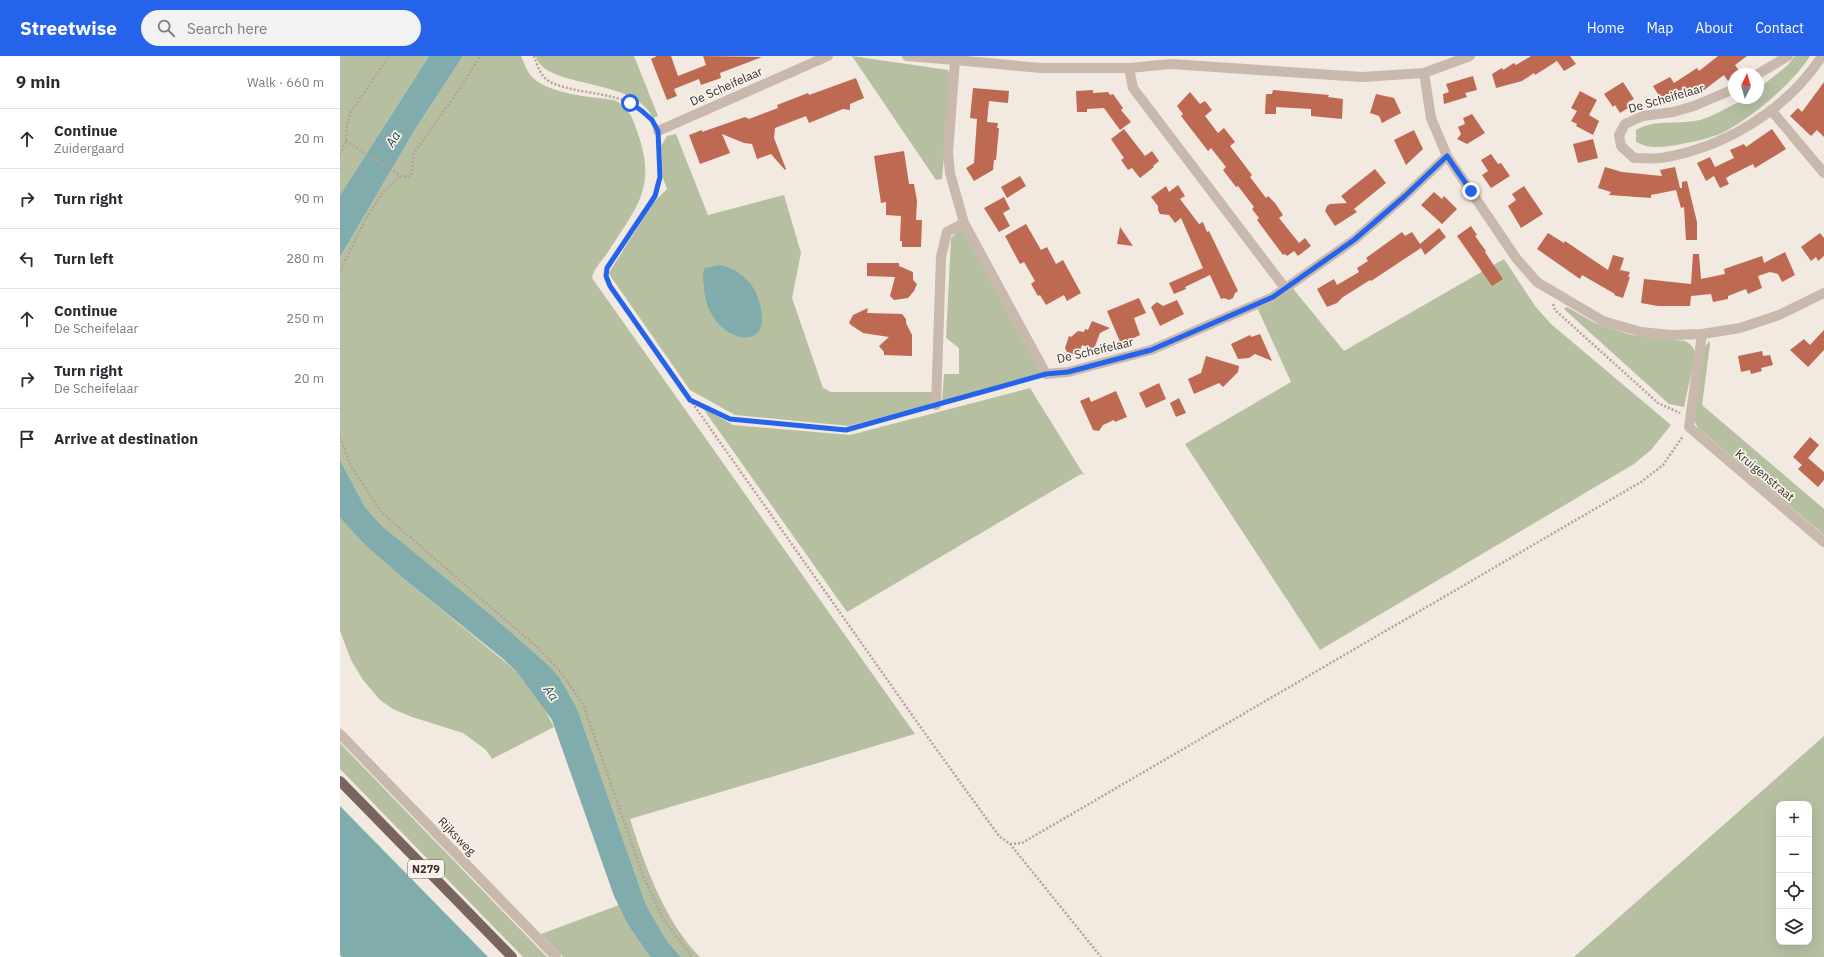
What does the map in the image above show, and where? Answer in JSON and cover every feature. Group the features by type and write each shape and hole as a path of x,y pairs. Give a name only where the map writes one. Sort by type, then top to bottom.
{"main road":[{"name":"N279","path":"340,780 512,957"}],"street":[{"name":"De Scheifelaar","path":"658,131 828,56"},
{"path":"907,56 1041,68 1129,68 1171,64 1362,77 1424,73 1470,56"},
{"path":"1764,70 1788,56"},
{"name":"De Scheifelaar","path":"1728,92 1694,106 1673,112 1643,116 1626,124 1618,135 1621,146 1634,158 1660,158 1704,149 1732,136 1771,110 1811,72 1822,56"},
{"name":"De Scheifelaar","path":"955,60 948,152 950,173 964,223 1046,374 1068,372 1151,350 1273,297 1354,240 1405,196 1447,156"},
{"path":"1129,68 1133,88 1285,288"},
{"path":"1424,73 1432,118 1447,156 1516,258 1537,282 1603,321 1641,332 1671,335 1702,334 1740,328 1779,315 1824,293"},
{"path":"1771,110 1824,173"},
{"path":"936,405 941,257 947,232 964,223"},
{"path":"1689,427 1702,334"},
{"name":"Kruigenstraat","path":"1689,427 1824,542"},
{"name":"Rijksweg","path":"340,734 556,957"}],"path":[{"path":"340,155 346,141 347,125 351,112 389,56"},
{"path":"346,141 393,172 401,176 407,177 411,175 414,153 459,90 480,56"},
{"path":"534,56 542,75 552,83 579,91 621,98 642,111 652,120 658,131 660,177 655,196 607,268 606,276 610,286 999,836 1010,844 1101,957"},
{"path":"340,272 366,220 379,198 383,192 401,176"},
{"path":"1547,288 1555,310 1658,403 1690,416"},
{"path":"690,400 730,419 846,430 1046,374"},
{"path":"1010,844 1022,843 1641,482 1663,465 1689,427"},
{"path":"340,437 351,466 382,513 537,647 559,670 583,704 645,879 662,917 692,957"}],"green space":[{"path":"340,56 429,56 340,195"},
{"path":"463,56 521,56 529,73 540,83 550,88 571,94 614,100 623,106 630,114 636,128 643,153 645,169 641,197 627,223 596,268 592,278 915,734 630,819 642,855 666,910 676,927 700,957 681,957 667,941 646,905 599,772 547,664 382,526 365,507 340,460 340,257 416,128"},
{"path":"536,56 634,56 658,116 653,118 643,105 628,96 610,89 555,74 542,66"},
{"path":"852,56 948,70 951,82 942,179 936,180"},
{"path":"1795,56 1810,56 1803,66 1772,98 1747,118 1724,132 1718,135 1679,145 1651,147 1636,142 1636,130 1644,126 1660,123 1695,121 1703,119 1735,104 1764,104 1764,84 1788,65"},
{"path":"676,134 708,215 784,195 801,253 792,298 823,388 831,392 935,392 935,403 849,426 735,415 690,390 609,274 653,203 667,189 663,178 661,146 667,136"},
{"path":"969,229 1046,374 942,402 944,374 959,374 959,348 946,338 951,238 959,230"},
{"path":"1504,259 1535,306 1551,324 1671,425 1651,450 1634,464 1320,650 1185,444 1291,382 1256,305 1290,285 1344,351"},
{"path":"1567,307 1595,323 1631,335 1685,341 1690,344 1694,349 1695,356 1684,407 1669,404 1564,309"},
{"path":"1709,341 1710,344 1702,405 1824,509 1824,535 1698,428 1694,420 1704,349"},
{"path":"1030,388 1084,475 1081,474 847,612 702,407 733,425 850,435"},
{"path":"340,518 365,545 404,579 516,671 544,709 554,727 492,759 486,750 463,733 412,717 393,709 380,700 363,680 351,660 340,631"},
{"path":"1824,736 1824,957 1574,957"},
{"path":"340,743 547,957 523,957 340,769"},
{"path":"619,905 628,925 650,957 563,957 541,934"}],"water":[{"name":"Aa","path":"429,56 463,56 416,128 340,257 340,195"},
{"path":"719,265 736,271 754,288 762,315 760,329 752,336 741,337 728,332 716,321 708,306 703,281 703,272 705,268"},
{"name":"Aa","path":"340,460 365,507 382,526 493,617 547,664 559,677 577,709 646,905 667,941 681,957 650,957 628,925 614,896 552,720 516,671 404,579 365,545 340,518"},
{"path":"340,806 488,957 342,957 340,955"}],"building":[{"path":"657,56 671,56 678,76 706,65 703,56 762,57 720,73 721,78 701,85 699,79 674,89 677,96 667,100 651,59"},
{"path":"1531,56 1570,56 1576,64 1564,71 1557,61 1535,75 1534,73 1522,81 1496,88 1492,74 1502,68 1503,70 1514,63 1516,65"},
{"path":"1718,56 1747,56 1735,65 1737,68 1728,68 1728,81 1724,75 1696,96 1690,87 1664,104 1653,86 1670,77 1674,83 1697,68 1699,71"},
{"path":"1473,76 1477,90 1465,93 1467,97 1444,104 1443,94 1449,92 1446,84"},
{"path":"856,78 864,98 850,104 850,110 843,109 809,123 806,116 775,128 774,138 786,169 785,170 771,154 757,159 752,144 744,143 722,134 730,153 700,164 689,135 745,117 749,119 778,108 777,105 808,93 809,95"},
{"path":"1623,82 1634,99 1628,102 1631,106 1620,113 1615,105 1613,107 1604,94"},
{"path":"1824,82 1824,137 1817,130 1811,136 1790,116 1798,108 1802,112"},
{"path":"973,88 1009,91 1008,103 989,101 987,122 998,123 997,128 999,128 996,160 994,160 993,170 974,181 966,168 974,163 977,119 970,118"},
{"path":"1093,90 1093,93 1108,92 1110,95 1113,94 1123,108 1121,110 1131,122 1120,130 1104,108 1087,109 1087,112 1077,112 1076,91"},
{"path":"1273,90 1329,95 1328,97 1343,99 1342,119 1311,116 1311,109 1276,107 1276,114 1265,114 1266,94 1272,94"},
{"path":"1580,91 1597,100 1589,115 1599,121 1593,135 1576,126 1577,124 1571,121 1577,111 1571,108"},
{"path":"1190,92 1200,104 1205,101 1212,110 1205,116 1218,133 1224,128 1235,142 1230,146 1252,175 1250,177 1266,198 1268,196 1275,203 1283,215 1279,218 1299,243 1305,238 1311,246 1298,256 1294,251 1287,256 1285,254 1283,255 1257,220 1259,218 1252,209 1254,207 1238,186 1236,187 1223,170 1226,167 1211,148 1208,151 1181,116 1183,114 1177,106"},
{"path":"1376,94 1394,98 1401,113 1382,123 1379,116 1370,113"},
{"path":"1472,114 1485,133 1467,144 1457,139 1461,134 1458,127 1465,124 1463,118"},
{"path":"1124,129 1145,156 1152,151 1159,161 1140,178 1132,168 1128,170 1121,160 1124,158 1111,139"},
{"path":"1772,129 1786,149 1755,168 1753,164 1731,175 1726,178 1729,184 1720,188 1714,176 1706,181 1697,163 1710,157 1715,167 1734,158 1730,150 1744,144 1746,147"},
{"path":"1414,130 1423,149 1406,165 1394,140"},
{"path":"1593,139 1598,158 1578,163 1573,144"},
{"path":"904,151 909,184 914,184 917,201 916,220 922,220 921,247 902,247 902,241 900,241 901,216 886,215 886,202 881,203 874,156"},
{"path":"1491,154 1498,164 1501,163 1510,176 1491,188 1482,175 1488,171 1481,160"},
{"path":"1605,167 1622,172 1662,176 1660,170 1675,167 1680,188 1682,188 1682,182 1687,181 1697,222 1697,240 1686,240 1684,207 1681,208 1676,190 1651,195 1651,198 1609,195 1611,192 1598,188"},
{"path":"1375,169 1386,183 1354,209 1357,212 1335,226 1325,211 1327,206 1330,204 1347,203 1341,196"},
{"path":"1020,176 1026,186 1007,198 1001,187"},
{"path":"1178,185 1185,196 1180,199 1199,224 1203,222 1207,232 1209,231 1238,291 1235,293 1233,298 1229,300 1224,298 1221,299 1210,275 1174,294 1169,283 1203,268 1181,218 1175,223 1169,215 1160,214 1158,206 1151,197 1166,186 1169,192"},
{"path":"1524,186 1543,214 1521,228 1508,206 1516,200 1512,194"},
{"path":"1434,192 1442,199 1444,196 1457,209 1442,224 1421,205"},
{"path":"1004,197 1010,209 1003,213 1010,226 999,232 984,208"},
{"path":"1026,224 1041,250 1047,247 1056,264 1063,260 1081,293 1067,301 1064,295 1046,305 1040,295 1038,296 1031,284 1035,281 1024,262 1020,264 1005,236"},
{"path":"1471,226 1477,235 1475,236 1503,279 1492,286 1457,236"},
{"path":"1120,227 1133,246 1117,244"},
{"path":"1439,228 1446,237 1425,255 1421,248 1371,281 1370,280 1343,297 1337,303 1327,307 1317,289 1334,279 1337,285 1359,272 1357,268 1368,261 1366,258 1402,232 1405,236 1412,232 1420,244"},
{"path":"1548,233 1564,243 1565,241 1608,270 1613,255 1624,258 1620,270 1630,272 1628,277 1630,277 1623,298 1614,295 1615,294 1582,275 1580,279 1537,249"},
{"path":"1820,233 1824,238 1824,256 1818,261 1816,257 1811,261 1801,247"},
{"path":"1785,252 1795,275 1782,282 1778,274 1770,272 1758,276 1762,288 1748,294 1746,289 1728,296 1728,299 1713,302 1711,294 1691,296 1690,306 1658,306 1641,303 1644,279 1691,284 1693,254 1699,254 1701,279 1725,274 1724,269 1762,256 1764,263"},
{"path":"867,263 899,263 899,266 913,272 913,280 917,284 914,291 908,298 894,300 890,296 895,277 867,276"},
{"path":"1139,298 1146,313 1134,318 1140,335 1121,344 1107,311"},
{"path":"1177,300 1184,314 1160,326 1151,307 1157,302 1163,306"},
{"path":"868,308 867,313 902,314 906,319 906,323 912,335 912,356 884,355 884,352 879,346 889,337 863,333 849,323 853,315"},
{"path":"1092,321 1110,328 1100,333 1094,349 1082,345 1078,356 1067,352 1065,348 1069,336 1071,337 1078,331 1084,332 1085,329 1088,330"},
{"path":"1824,330 1824,350 1808,367 1790,350 1804,339 1810,345"},
{"path":"1260,334 1272,361 1255,354 1249,358 1238,359 1231,344 1250,335 1251,337"},
{"path":"1762,351 1763,356 1770,355 1773,365 1761,368 1762,371 1751,374 1750,370 1741,372 1738,356"},
{"path":"1206,356 1239,366 1238,372 1223,387 1219,383 1194,394 1188,379 1201,373"},
{"path":"1159,383 1166,399 1146,408 1139,393"},
{"path":"1116,391 1127,417 1115,422 1114,420 1103,425 1099,431 1093,430 1080,401 1089,397 1091,402"},
{"path":"1179,398 1186,413 1176,417 1170,403"},
{"path":"1810,437 1819,445 1808,458 1824,472 1824,480 1818,487 1798,469 1802,465 1793,457"}],"route":[{"path":"630,103 652,120 658,131 660,177 655,196 607,268 606,276 610,286 690,400 730,419 846,430 1046,374 1068,372 1151,350 1273,297 1354,240 1405,196 1447,156 1471,191"}]}
